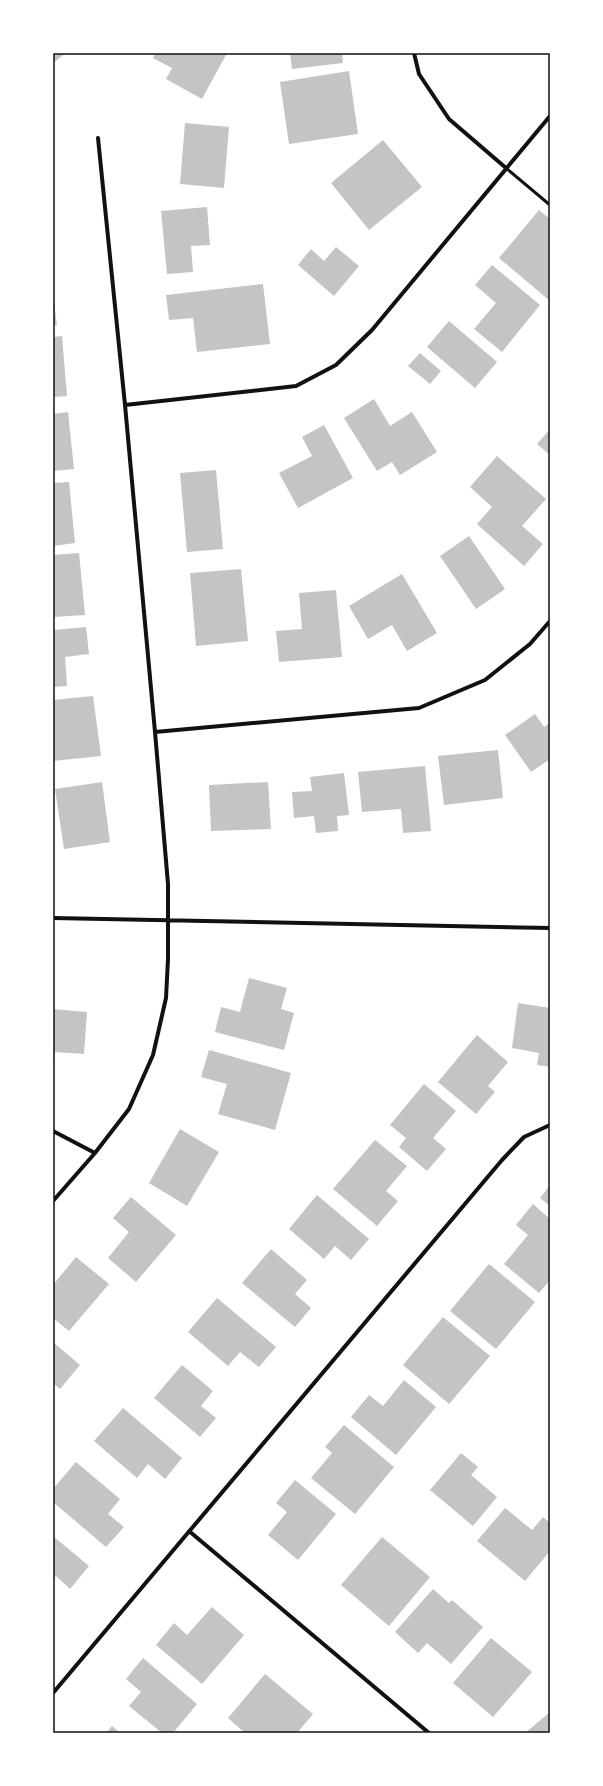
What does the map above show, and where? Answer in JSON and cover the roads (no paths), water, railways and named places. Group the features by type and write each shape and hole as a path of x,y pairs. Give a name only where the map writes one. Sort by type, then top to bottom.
{"street":[{"path":"414,53 419,74 449,119 506,168"},
{"path":"125,405 296,386 336,364 372,330 550,116"},
{"path":"53,1202 94,1154 129,1109 153,1055 166,998 168,959 168,884 125,405 98,138"},
{"path":"155,732 419,708 485,680 530,644 550,621"},
{"path":"53,918 550,928"},
{"path":"53,1693 502,1160 524,1137 550,1125"},
{"path":"53,1131 94,1154"},
{"path":"189,1531 429,1733"}],"lane":[{"path":"506,168 550,205"}]}
